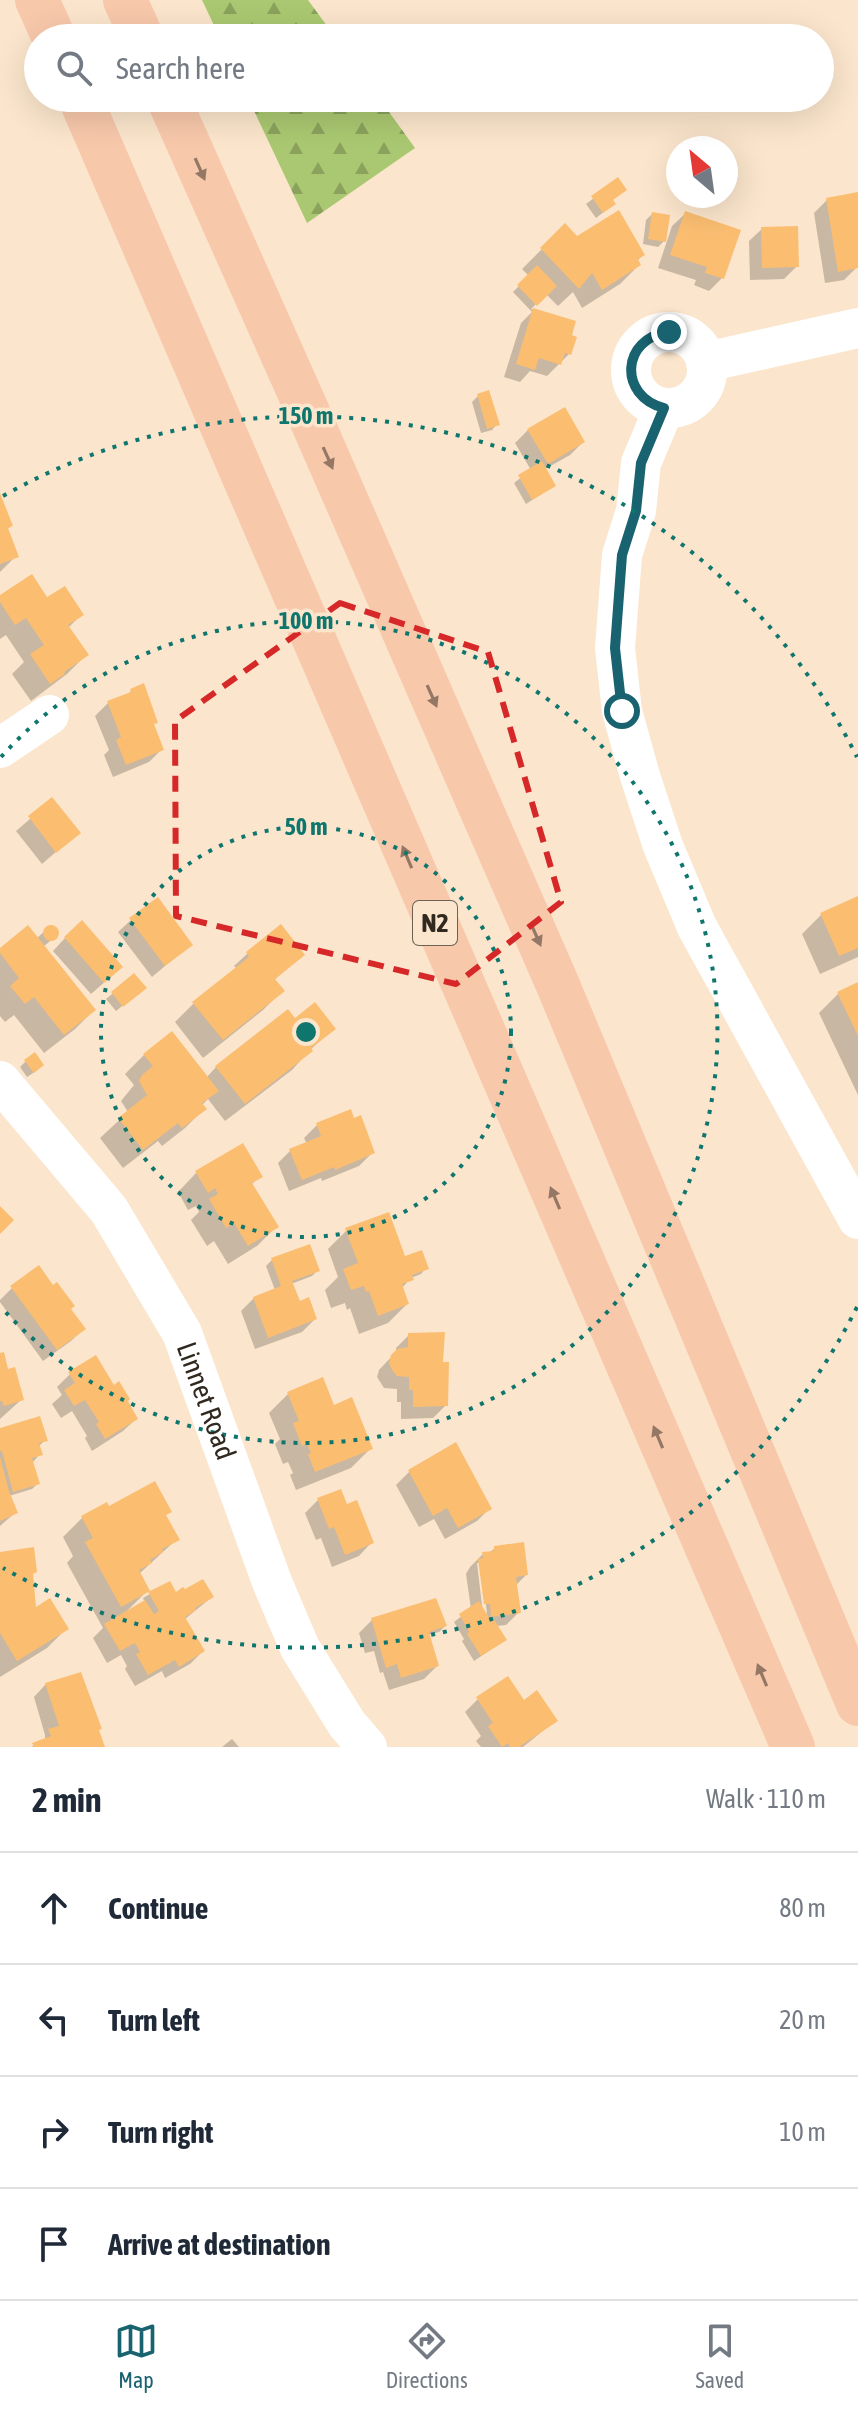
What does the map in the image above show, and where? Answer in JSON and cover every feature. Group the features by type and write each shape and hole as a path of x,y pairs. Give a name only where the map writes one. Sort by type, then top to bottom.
{"highway":[{"path":"37,0 48,24"},
{"path":"125,0 136,24"},
{"name":"N2","path":"86,112 793,1747"},
{"path":"174,112 557,983 858,1704"}],"street":[{"path":"706,362 858,328"},
{"path":"659,333 679,334 689,337 696,344 706,362 705,383 693,399 675,408 664,408 645,400 633,383 632,363 641,344 659,333"},
{"path":"664,408 641,463 636,511 622,555 615,648 622,711 663,846 697,927 858,1219"},
{"path":"0,748 49,715"},
{"name":"Linnet Road","path":"0,1081 109,1210 182,1333 272,1582 300,1648 347,1724 367,1747"}],"highlighted area":[{"path":"340,603 488,652 561,902 456,984 176,916 175,721"}],"green space":[{"path":"202,0 308,0 326,24 213,24"},
{"path":"255,112 389,112 415,148 307,223"}],"building":[{"path":"618,177 627,190 613,200 616,204 603,213 591,196"},
{"path":"858,192 858,268 838,272 826,198"},
{"path":"619,210 645,255 638,259 641,265 602,290 592,273 579,289 540,248 565,223 577,236"},
{"path":"685,211 741,230 724,279 705,273 707,267 670,255"},
{"path":"652,212 670,215 666,242 648,239"},
{"path":"798,226 799,267 762,268 761,227"},
{"path":"537,265 557,286 537,306 517,285"},
{"path":"533,308 576,321 572,335 577,337 571,355 565,353 561,365 539,358 535,370 516,364"},
{"path":"489,390 500,425 487,429 477,394"},
{"path":"565,407 585,442 548,464 527,429"},
{"path":"542,461 556,486 532,500 518,475"},
{"path":"0,493 13,526 8,528 19,557 0,564"},
{"path":"32,574 47,597 65,586 84,615 68,625 89,655 50,684 30,654 44,645 26,618 15,625 0,602 0,595"},
{"path":"144,683 164,750 126,765 116,740 121,737 107,701 131,692 130,689"},
{"path":"52,797 81,833 56,853 28,816"},
{"path":"858,896 858,948 839,956 820,913"},
{"path":"158,897 193,945 165,966 129,918"},
{"path":"82,920 123,967 104,983 64,937"},
{"path":"281,924 305,955 275,979 285,991 223,1040 192,1002 249,957 246,952"},
{"path":"28,925 96,1010 64,1035 34,997 25,1004 10,986 19,978 0,953 0,948"},
{"path":"48,925 54,925 59,933 57,939 48,941 43,936 43,930"},
{"path":"134,973 147,988 123,1007 111,992"},
{"path":"858,982 858,1036 837,992"},
{"path":"315,1002 336,1029 245,1104 215,1066 288,1009 295,1018"},
{"path":"172,1031 219,1091 202,1103 207,1109 182,1128 178,1123 143,1150 118,1118 147,1095 139,1081 153,1066 143,1054"},
{"path":"35,1052 44,1065 34,1073 24,1060"},
{"path":"351,1109 354,1118 361,1115 375,1153 302,1180 289,1149 321,1136 316,1123"},
{"path":"243,1143 263,1177 252,1183 279,1227 248,1246 234,1223 226,1228 209,1199 218,1194 215,1188 208,1193 195,1171"},
{"path":"0,1206 14,1220 0,1234"},
{"path":"389,1212 405,1256 422,1250 429,1269 412,1275 414,1280 402,1284 409,1304 378,1316 369,1291 366,1292 364,1286 351,1290 343,1269 358,1263 345,1228"},
{"path":"310,1244 320,1271 292,1281 300,1301 309,1297 317,1319 268,1338 253,1297 281,1286 271,1258"},
{"path":"39,1265 53,1285 57,1282 75,1306 71,1309 86,1329 57,1350 10,1286"},
{"path":"445,1332 443,1362 449,1362 448,1406 413,1407 409,1377 397,1376 392,1370 389,1363 391,1355 397,1349 408,1347 408,1333"},
{"path":"4,1352 8,1369 15,1367 24,1400 4,1406 0,1401 0,1353"},
{"path":"96,1355 114,1385 119,1381 138,1419 105,1439 96,1424 99,1422 85,1400 74,1406 64,1390 75,1383 68,1372"},
{"path":"323,1377 334,1405 352,1397 373,1449 315,1472 307,1444 302,1446 293,1423 299,1421 287,1392"},
{"path":"40,1416 48,1441 39,1443 43,1455 32,1458 40,1484 13,1492 0,1451 0,1428"},
{"path":"456,1442 492,1509 458,1528 447,1508 433,1516 408,1470"},
{"path":"0,1457 18,1513 0,1521"},
{"path":"155,1481 172,1512 166,1515 180,1540 162,1549 163,1552 150,1560 152,1563 139,1570 150,1591 121,1607 85,1542 93,1538 81,1516 107,1502 109,1506"},
{"path":"341,1489 347,1504 357,1500 374,1543 345,1555 334,1527 329,1529 317,1498"},
{"path":"524,1542 528,1575 516,1577 521,1613 491,1617 490,1604 484,1604 478,1559 483,1558 482,1552 494,1551 494,1546"},
{"path":"34,1547 36,1607 50,1598 69,1629 17,1661 0,1633 0,1552"},
{"path":"203,1579 214,1597 185,1617 205,1651 179,1667 175,1660 148,1675 136,1654 140,1652 135,1643 120,1651 104,1624 145,1600 154,1614 159,1611 148,1592 170,1581 176,1592"},
{"path":"436,1598 447,1626 429,1632 439,1666 401,1678 397,1664 386,1668 371,1618"},
{"path":"479,1601 507,1640 481,1656 459,1614"},
{"path":"81,1672 102,1729 99,1730 105,1747 34,1747 32,1743 51,1736 48,1729 59,1726 45,1683"},
{"path":"508,1676 524,1700 537,1690 558,1721 519,1747 510,1747 508,1743 502,1747 488,1726 493,1723 476,1697"}],"route":[{"path":"622,711 615,648 622,555 636,511 641,463 664,408 645,400 638,392 633,383 632,363 641,344 659,333 669,332"}]}
